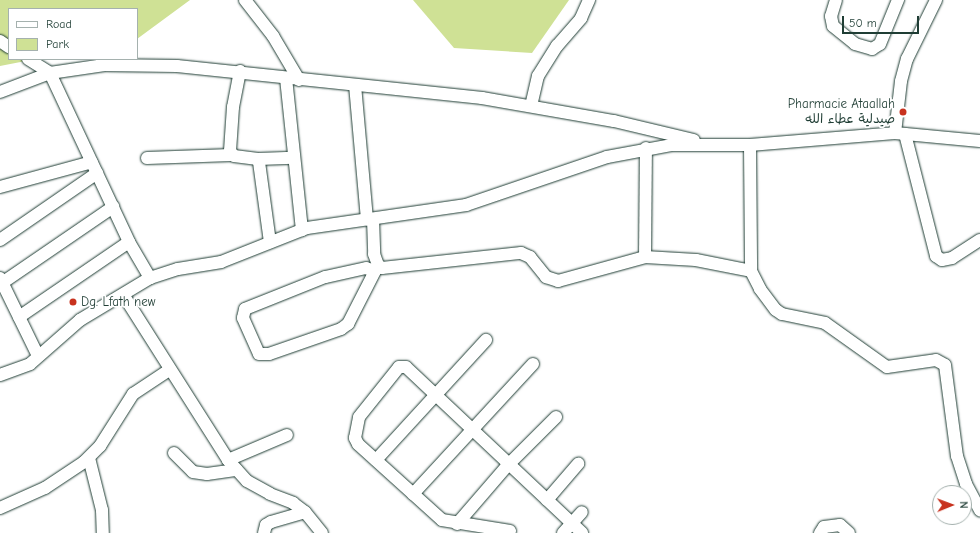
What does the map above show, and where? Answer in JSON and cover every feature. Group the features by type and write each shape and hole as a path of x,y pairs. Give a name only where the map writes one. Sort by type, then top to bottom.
{"street":[{"path":"245,0 273,36 299,80"},
{"path":"531,106 538,76 557,46 581,18 589,0"},
{"path":"836,0 831,16 833,26 855,44 872,49 880,44 898,0"},
{"path":"936,0 907,59 901,81 900,133 936,256 942,260 952,258 980,240"},
{"path":"30,60 50,73 129,242 150,278"},
{"path":"0,92 50,73 104,65 177,66 240,71 299,80 482,98 614,121 710,145"},
{"path":"232,155 229,144 233,107 240,71"},
{"path":"286,78 293,158 302,230"},
{"path":"355,85 376,268 348,324 341,329 269,354 259,354 243,318 246,309 325,277 366,268 376,268 392,268 521,253 530,256 546,277 558,282 646,257 696,260 751,271"},
{"path":"0,375 21,369 80,320 124,296 150,278 178,269 221,262 302,230 490,199 579,166 646,148 671,145 750,145 900,133 980,141"},
{"path":"750,145 751,271 760,289 776,310 792,316 821,320 883,365 898,366 936,360 945,364 957,456 966,484 980,510"},
{"path":"646,148 646,257"},
{"path":"147,158 232,155 258,159 293,158"},
{"path":"258,159 270,242"},
{"path":"0,187 94,167"},
{"path":"0,240 94,167"},
{"path":"38,356 1,280 113,207"},
{"path":"19,317 129,242"},
{"path":"124,296 169,370 228,460 252,484 293,503 305,512 322,533"},
{"path":"376,460 436,397 486,340"},
{"path":"413,494 473,431 533,364"},
{"path":"510,531 493,526 457,524 442,520 358,444 355,438 355,428 359,417 399,367 406,367 508,465 582,533"},
{"path":"0,508 45,488 88,458 100,446 133,394 169,370"},
{"path":"457,524 508,465 556,417"},
{"path":"228,460 287,435"},
{"path":"174,453 193,472 207,474 237,470"},
{"path":"88,458 102,510 103,533"},
{"path":"546,500 578,464"},
{"path":"264,533 266,525 271,522 305,512"},
{"path":"563,533 582,512"},
{"path":"820,533 824,527 840,525 849,533"}],"green space":[{"path":"0,0 190,0 138,38 138,8 8,8 8,60 31,60 0,66"},
{"path":"413,0 569,0 532,53 454,48"}],"place":[{"name":"Pharmacie Ataallah صيدلية عطاء الله","path":"903,112"},
{"name":"Dg. Lfath new","path":"73,302"}]}
